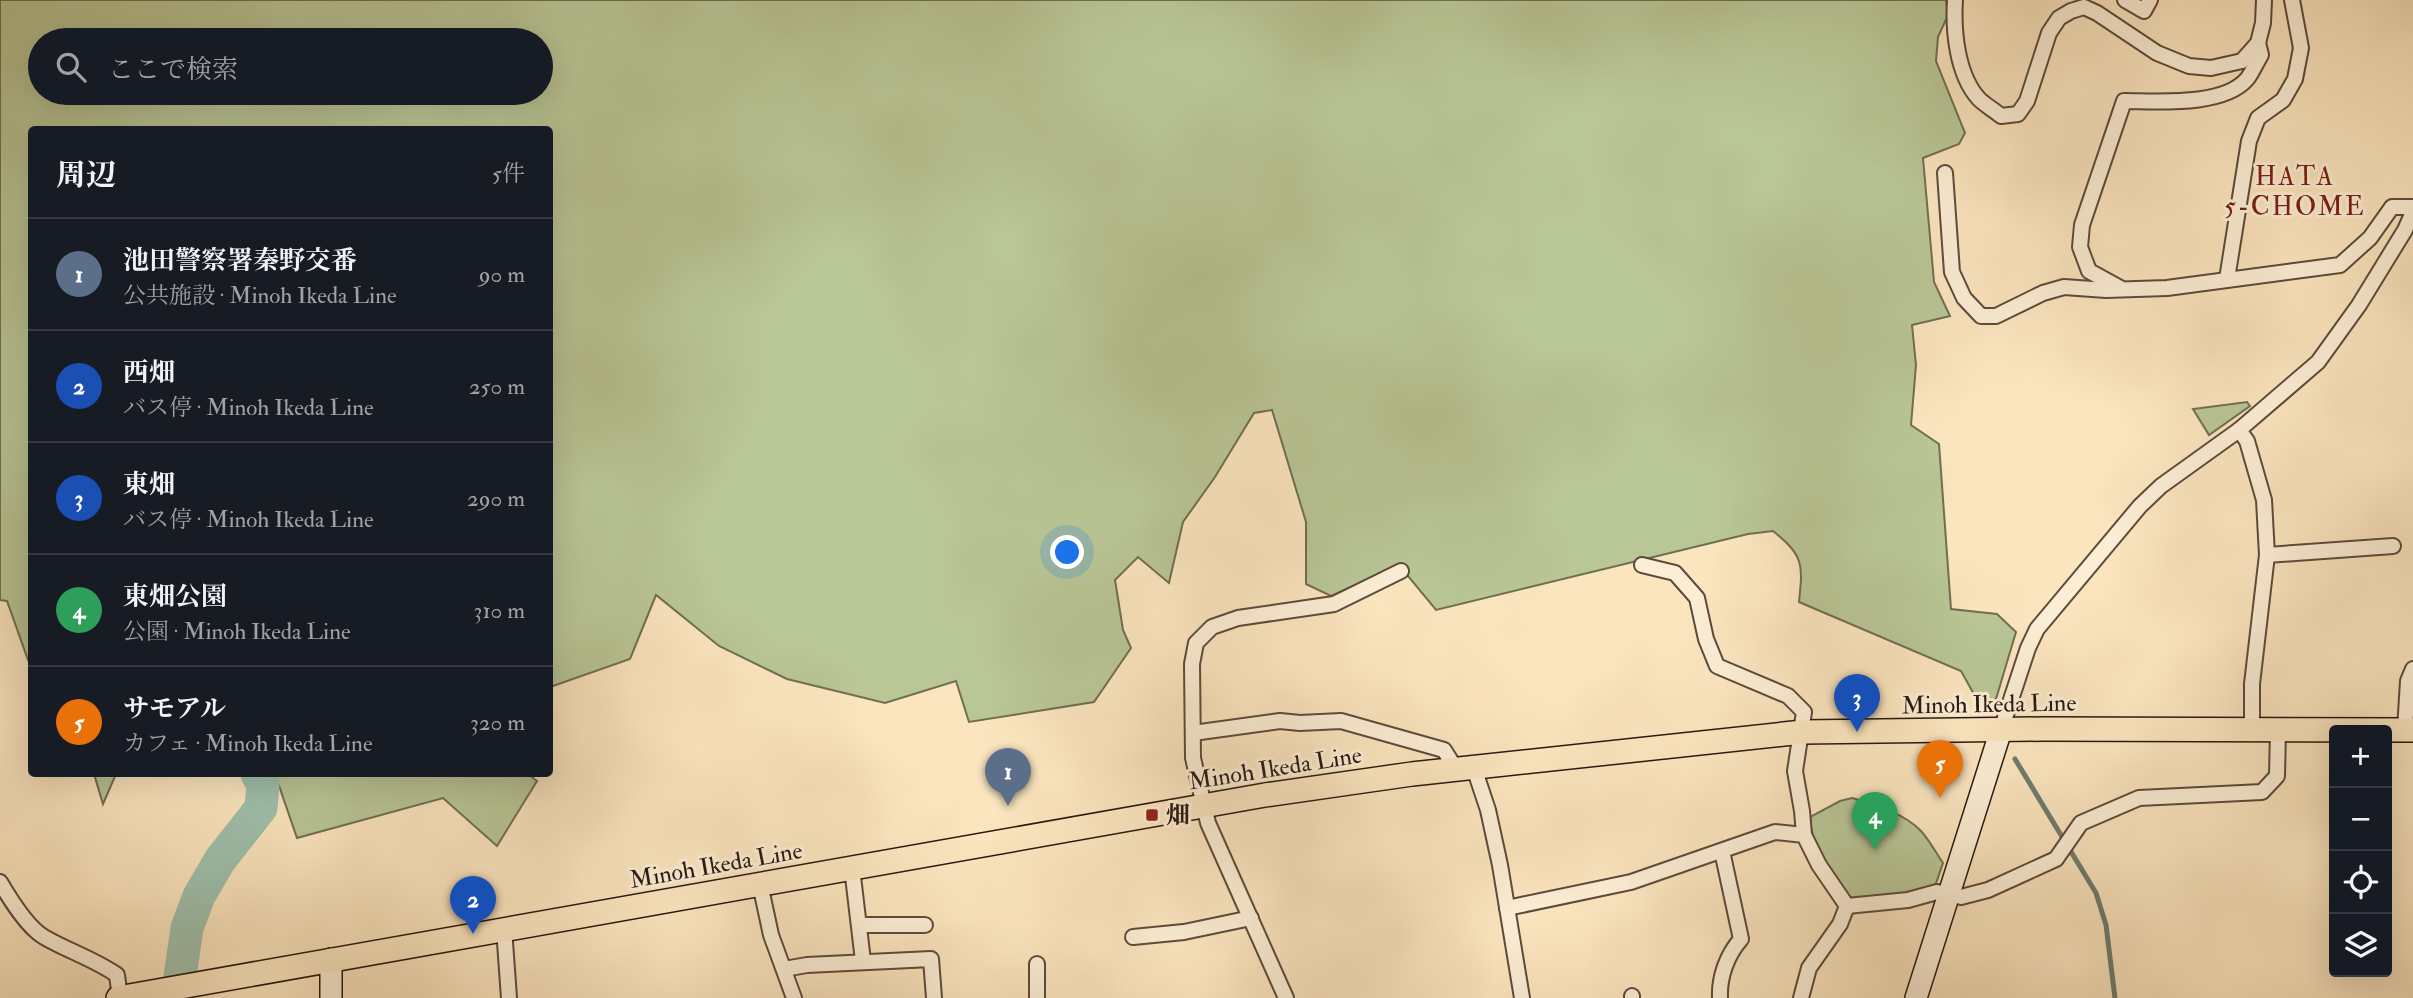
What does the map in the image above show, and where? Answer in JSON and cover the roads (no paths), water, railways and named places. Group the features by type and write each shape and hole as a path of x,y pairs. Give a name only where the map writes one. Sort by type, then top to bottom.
{"main road":[{"name":"Minoh Ikeda Line","path":"123,997 1265,795 1465,768 1802,732 2409,730"}],"street":[{"path":"2125,0 2144,10 2150,0"},
{"path":"1958,2 1955,43 1969,82 1979,99 2001,116 2018,114 2027,101 2049,33 2059,18 2071,10 2087,4 2157,53 2189,66 2211,68 2242,61 2258,43 2263,23 2264,0"},
{"path":"2227,279 2249,141 2258,118 2283,100 2295,79 2301,48 2292,0"},
{"path":"2121,289 2089,271 2080,247 2082,225 2124,101 2188,100 2215,96 2234,89 2246,80 2261,55 2258,43"},
{"path":"1916,998 2001,730 2037,629 2140,506 2161,485 2239,430 2318,362 2359,305 2405,230 2413,209 2392,207 2370,238 2340,265 2167,288 2106,290 2064,287 2043,293 1996,316 1981,316 1964,298 1952,272 1945,173"},
{"path":"2239,430 2247,441 2264,500 2267,555 2252,684 2252,729"},
{"path":"2267,555 2393,546"},
{"path":"1642,565 1675,573 1697,598 1706,639 1717,666 1788,695 1804,712 1795,771 1804,835 1819,866 1847,906"},
{"path":"1286,998 1208,823 1203,806 1193,758 1192,664 1196,643 1212,627 1238,618 1334,604 1401,571"},
{"path":"2409,730 2408,681 2413,669"},
{"path":"1193,733 1280,721 1341,721 1444,750 1465,768 1488,810 1500,864 1522,998"},
{"path":"1847,906 1908,900 1937,892 1961,897 1988,890 2056,859 2081,823 2139,798 2262,792 2277,776 2278,730"},
{"path":"1507,908 1631,882 1775,832 1804,835"},
{"path":"1720,998 1720,987 1731,951 1741,939 1722,850"},
{"path":"852,868 863,961"},
{"path":"0,882 11,901 41,936 117,975 123,997"},
{"path":"760,884 771,935 794,998"},
{"path":"1801,998 1810,968 1840,924 1847,906"},
{"path":"1133,937 1184,932 1251,918"},
{"path":"860,925 925,925"},
{"path":"504,928 509,998"},
{"path":"331,959 331,998"},
{"path":"784,969 863,961 931,959 934,998"},
{"path":"1037,964 1037,998"}],"waterway":[{"path":"2015,759 2096,893 2106,925 2115,998"},
{"path":"177,998 187,928 199,896 220,860 261,808 263,785 259,777"}],"place":[{"name":"東畑","path":"1857,732"},
{"name":"サモアル","path":"1940,798"},
{"name":"池田警察署秦野交番","path":"1008,806"},
{"name":"畑","path":"1152,815"},
{"name":"東畑公園","path":"1875,850"},
{"name":"西畑","path":"473,934"}],"district":[{"name":"HATA 5-CHOME","path":"2295,191"}]}
